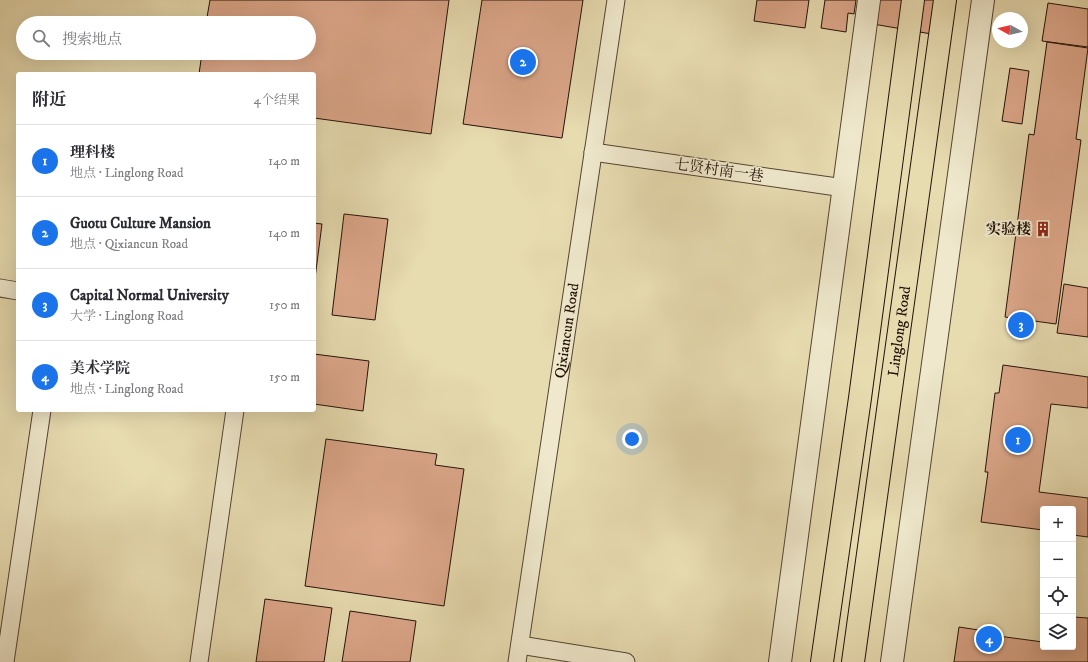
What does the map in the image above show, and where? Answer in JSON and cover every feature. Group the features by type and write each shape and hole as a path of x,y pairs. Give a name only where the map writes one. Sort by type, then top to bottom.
{"main road":[{"name":"Linglong Road","path":"822,662 860,398 913,0"},
{"name":"Linglong Road","path":"853,662 945,0"}],"street":[{"name":"Qixiancun Road","path":"518,654 616,0"},
{"path":"780,662 869,0"},
{"path":"892,662 983,0"},
{"name":"七贤村南一巷","path":"594,152 844,188"},
{"path":"0,288 16,290"},
{"path":"5,662 42,412"},
{"path":"199,662 235,412"},
{"path":"518,654 626,662"}],"building":[{"path":"210,0 449,0 431,134 316,118 316,72 199,72 201,60 316,60 316,16 207,16"},
{"path":"482,0 583,0 562,138 463,124"},
{"path":"757,0 809,0 805,28 754,21"},
{"path":"825,0 856,0 854,14 848,13 846,32 821,28"},
{"path":"876,0 954,0 949,37 873,24"},
{"path":"1048,3 1088,9 1088,47 1042,41"},
{"name":"实验楼","path":"1047,42 1088,48 1076,139 1081,140 1056,324 1005,317 1029,134 1034,135"},
{"path":"1010,68 1029,71 1022,124 1002,121"},
{"path":"344,214 388,219 375,320 332,315"},
{"path":"316,223 322,224 316,270"},
{"path":"1064,284 1088,288 1088,337 1057,333"},
{"path":"316,354 369,361 363,411 316,404"},
{"path":"1003,365 1088,377 1088,408 1051,404 1039,492 1088,498 1088,537 1076,535 1076,506 1040,506 1040,530 981,522 988,472 985,472 995,393 999,393"},
{"path":"326,439 437,454 435,465 464,469 444,606 305,586"},
{"path":"265,599 332,608 324,662 256,662"},
{"path":"350,611 416,621 410,662 342,662"},
{"path":"1076,617 1088,618 1088,662 954,662 959,627 998,633 998,636 1040,642 1040,650 1076,650"}],"place":[{"name":"Guotu Culture Mansion","path":"523,62"},
{"name":"实验楼","path":"1043,229"},
{"name":"Capital Normal University","path":"1021,325"},
{"name":"理科楼","path":"1018,440"},
{"name":"美术学院","path":"989,639"}]}
